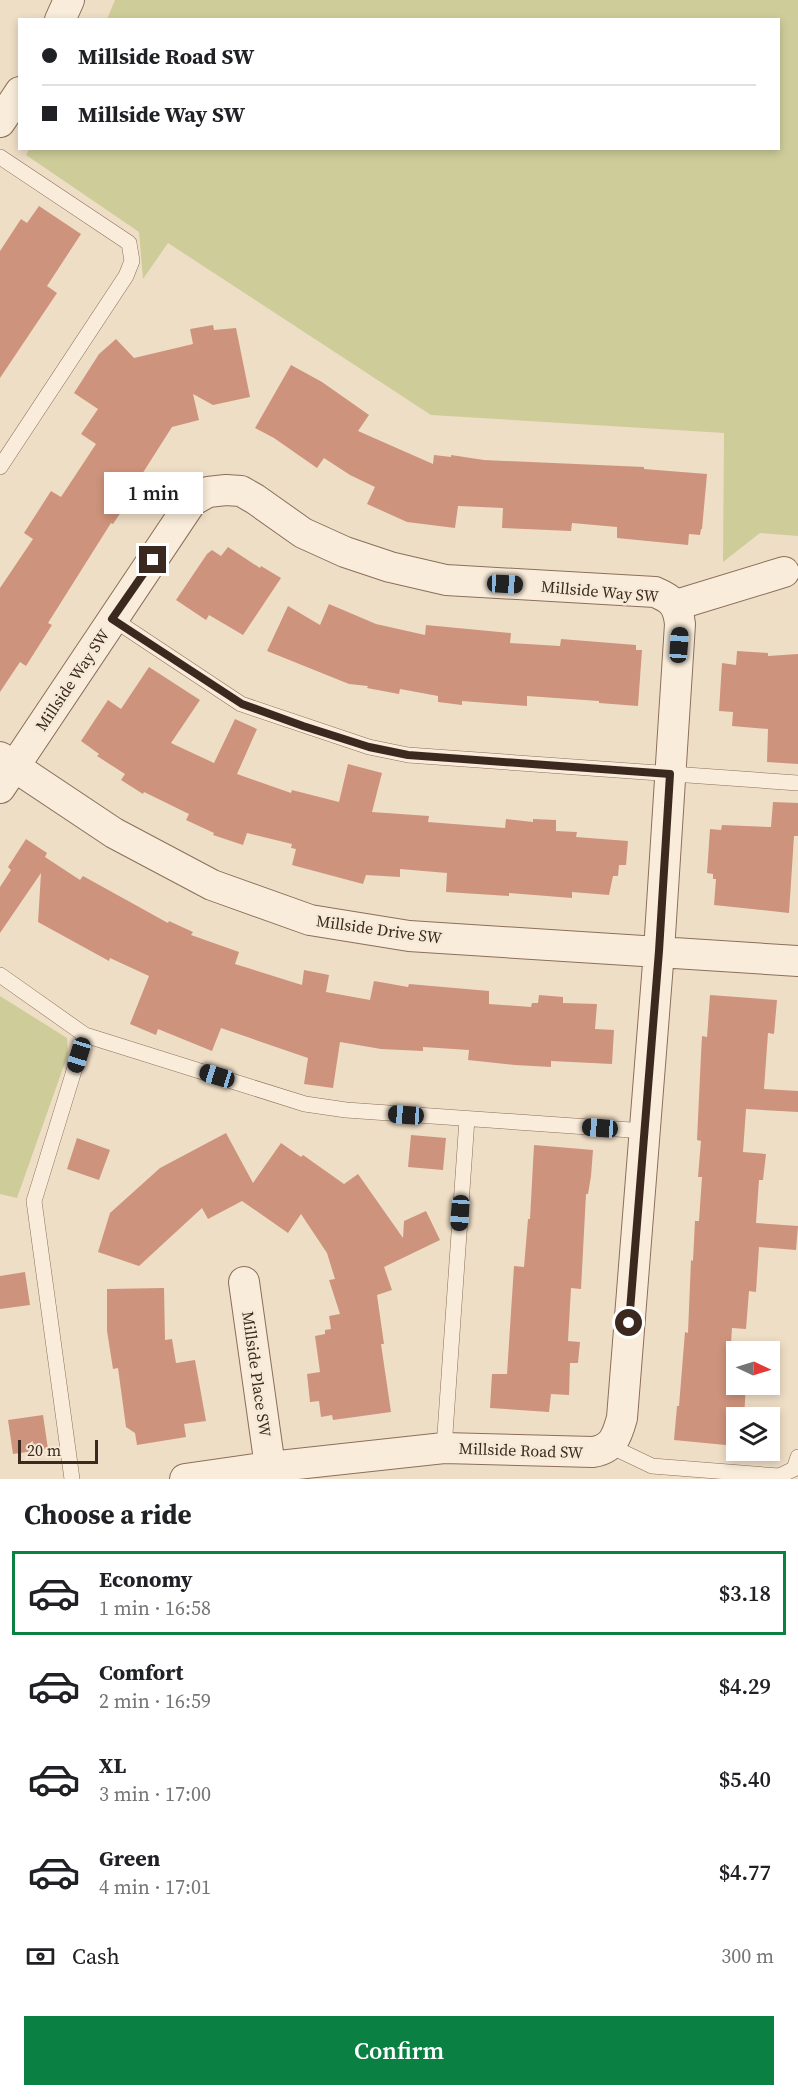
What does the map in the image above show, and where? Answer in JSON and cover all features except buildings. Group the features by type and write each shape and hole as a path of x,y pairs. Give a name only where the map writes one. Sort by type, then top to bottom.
{"street":[{"path":"61,18 69,0"},
{"path":"0,122 18,95"},
{"name":"Millside Way SW","path":"5,771 192,501 208,492 241,491 255,498 303,533 345,552 390,567 446,580 655,592 669,598 676,605 680,624 659,951"},
{"path":"676,605 784,572"},
{"name":"Millside Drive SW","path":"5,771 212,885 310,920 409,936 798,961"},
{"path":"610,1446 617,1436 621,1418 659,951"},
{"name":"Millside Place SW","path":"244,1282 270,1467"},
{"name":"Millside Road SW","path":"185,1479 270,1467 444,1448 593,1452 610,1446"}],"lane":[{"path":"0,157 129,243 132,261 126,276 0,467"},
{"path":"112,619 242,704 369,747 408,755 798,783"},
{"path":"0,975 85,1035 305,1104 346,1110 645,1131"},
{"path":"72,1479 34,1201 85,1035"},
{"path":"444,1448 467,1119"},
{"path":"610,1446 652,1466 779,1476 794,1469 798,1457"}],"shaded area":[{"path":"115,0 798,0 798,536 760,533 723,562 724,433 431,415 168,243 143,279 139,232 26,155 29,150 780,150 780,18 107,18"},
{"path":"0,996 67,1038 68,1054 17,1198 0,1194"}],"route":[{"path":"153,560 112,619 242,704 369,747 408,755 670,774 659,951 629,1323"}]}
